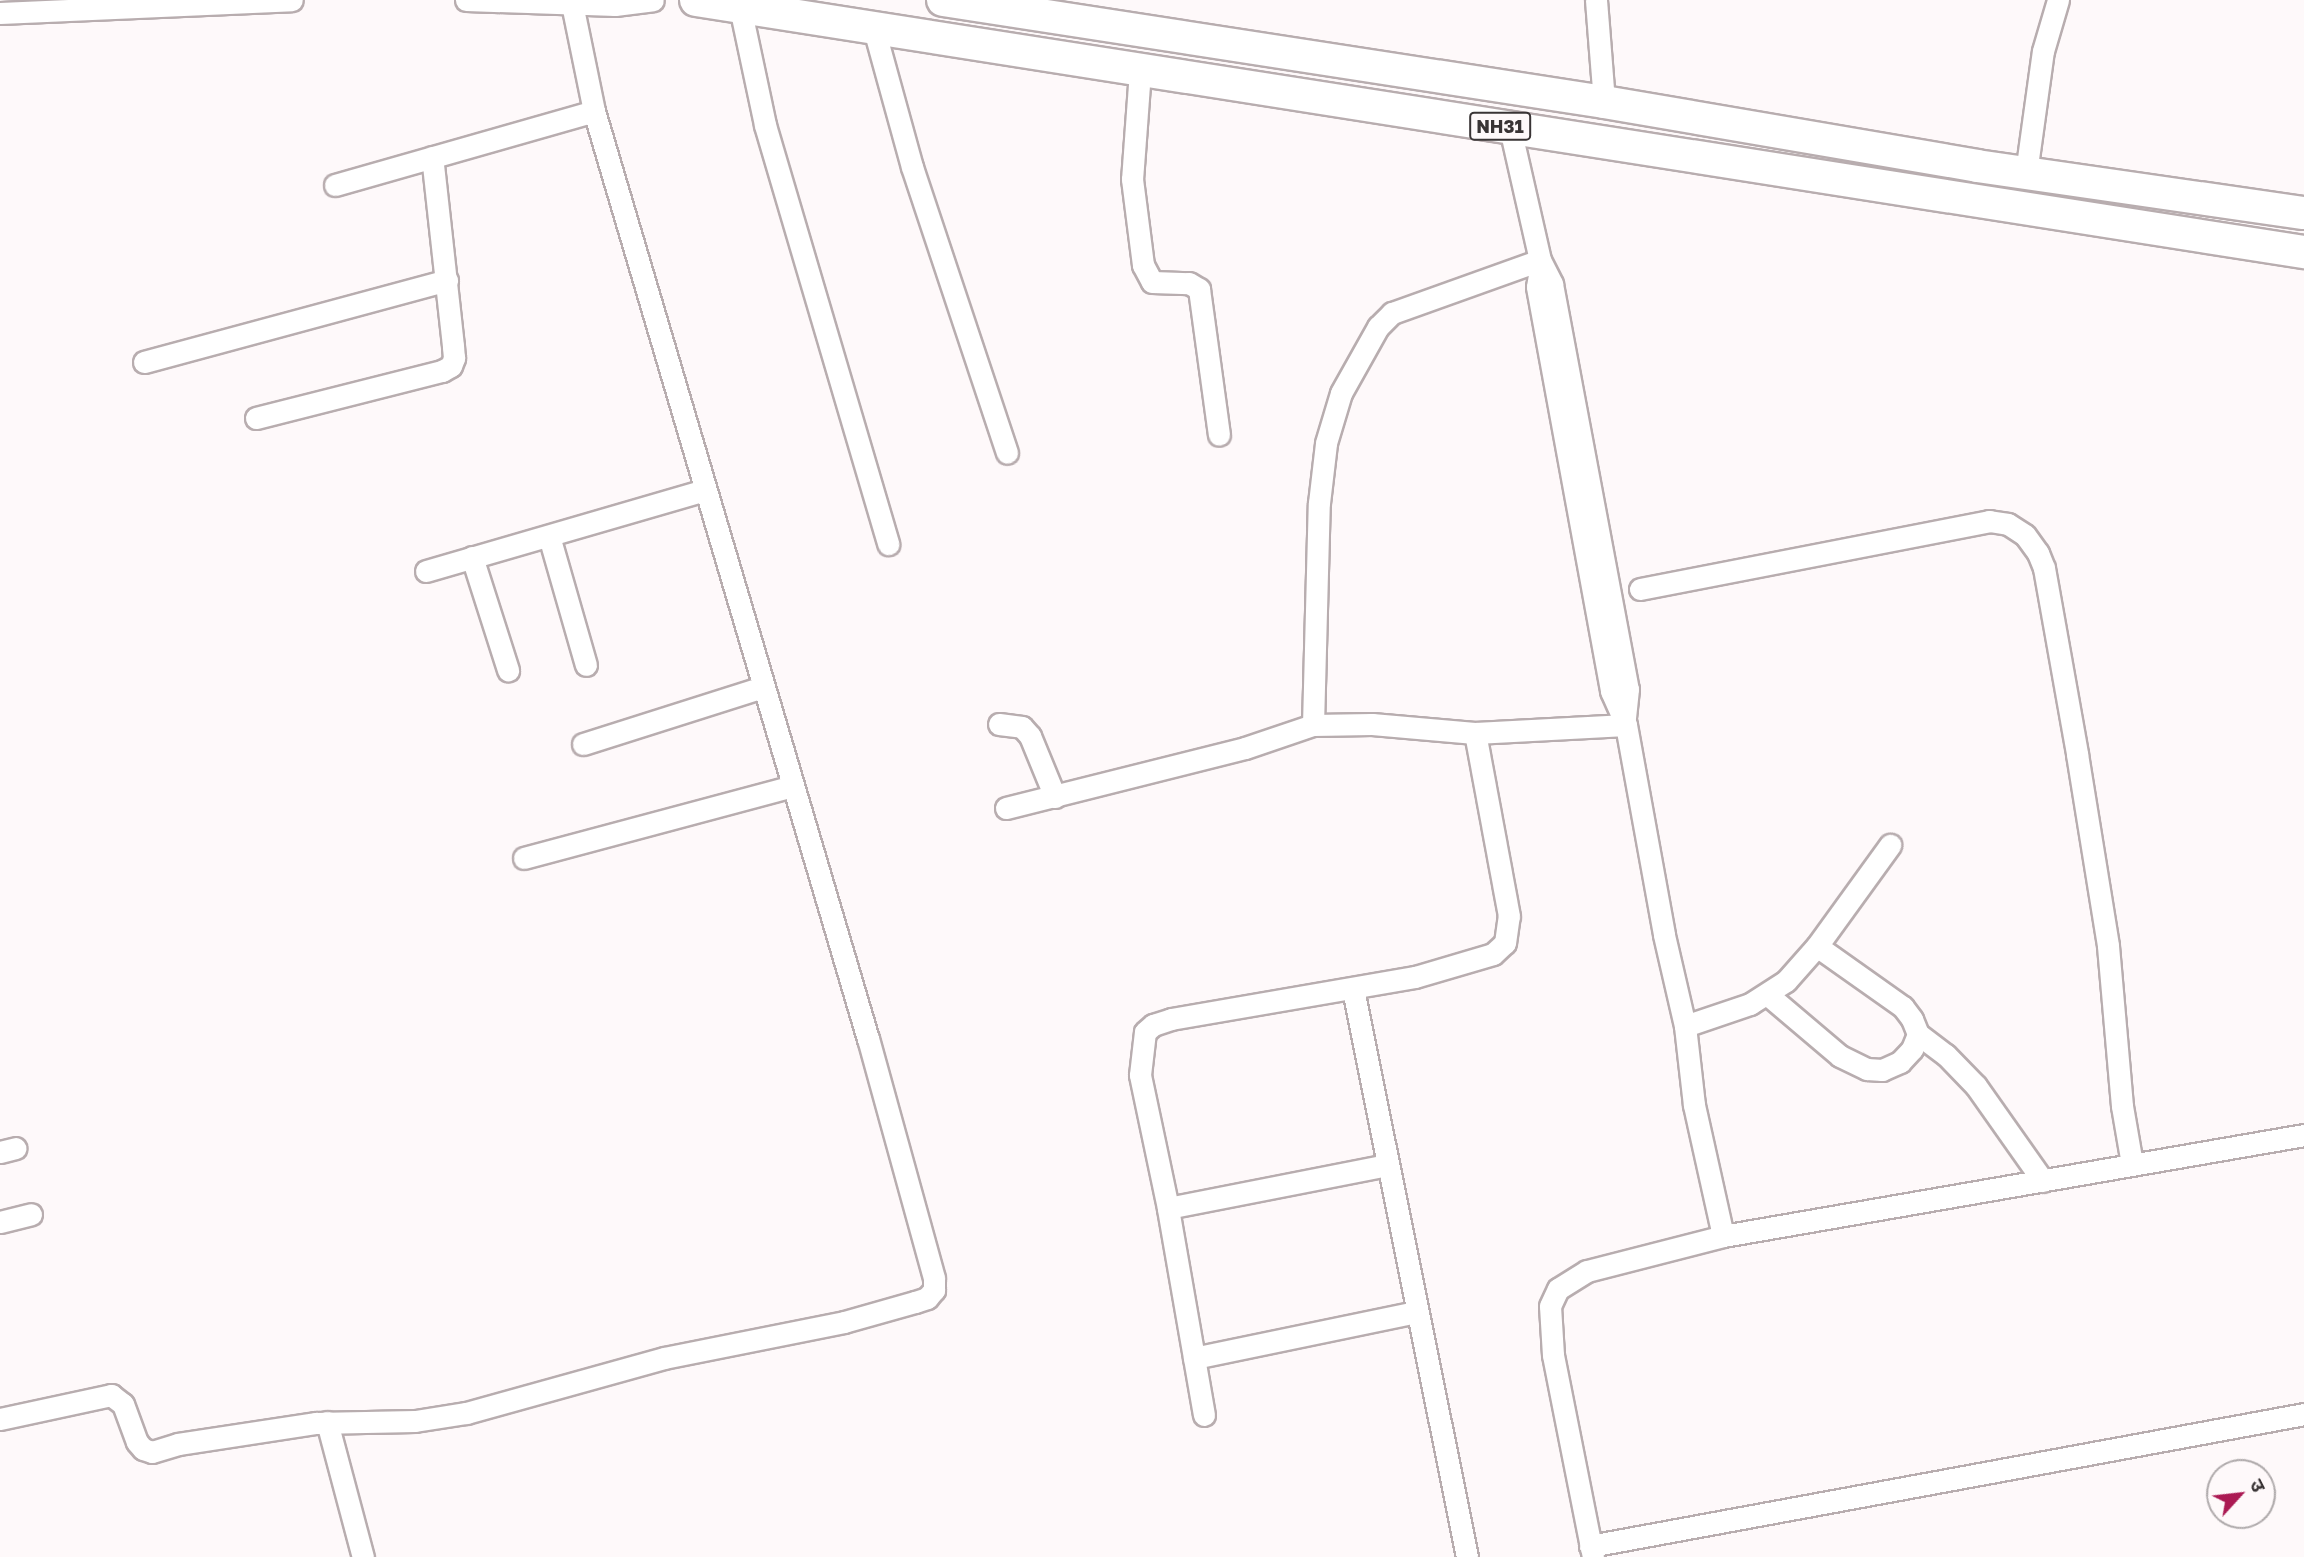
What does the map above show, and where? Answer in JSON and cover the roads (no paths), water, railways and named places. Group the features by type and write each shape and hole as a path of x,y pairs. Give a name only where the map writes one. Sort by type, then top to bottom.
{"highway":[{"name":"NH31","path":"695,0 2304,252"},
{"name":"NH31","path":"943,0 1604,102 2026,173 2304,213"}],"street":[{"path":"0,13 292,0"},
{"path":"466,0 615,5 653,0"},
{"path":"1596,0 1604,102"},
{"path":"2026,173 2043,51 2058,0"},
{"path":"0,1419 111,1395 123,1404 137,1442 143,1449 152,1452 178,1444 327,1422 415,1421 466,1413 664,1358 844,1322 915,1303 927,1298 934,1290 934,1278 868,1040 594,111 572,4"},
{"path":"740,8 765,125 888,544"},
{"path":"874,29 912,167 1007,453"},
{"path":"1140,71 1132,180 1143,265 1152,282 1189,283 1199,289 1219,435"},
{"path":"335,185 594,111"},
{"path":"1510,128 1540,262 1537,287 1611,691 1625,722 1664,935 1685,1026 1694,1105 1723,1236"},
{"path":"256,418 442,371 451,366 454,358 447,280 432,157"},
{"path":"1313,725 1319,503 1326,443 1341,393 1378,327 1392,313 1540,262"},
{"path":"144,362 447,280"},
{"path":"426,571 704,490"},
{"path":"1640,589 1989,521 2008,524 2025,536 2038,553 2044,568 2077,754 2108,946 2122,1106 2132,1164"},
{"path":"549,536 586,665"},
{"path":"472,557 508,670"},
{"path":"583,744 763,687"},
{"path":"1006,808 1245,748 1313,725 1372,724 1475,733 1625,722"},
{"path":"999,724 1022,727 1030,736 1055,797"},
{"path":"1204,1415 1168,1208 1140,1075 1144,1032 1153,1025 1171,1019 1353,989 1466,964 1493,954 1505,943 1509,916 1475,733"},
{"path":"524,858 792,786"},
{"path":"1685,1026 1769,995 1786,981 1817,946 1890,845"},
{"path":"1817,946 1903,1007 1918,1034 1947,1055 1976,1086 2043,1181"},
{"path":"1353,989 1467,1557"},
{"path":"1769,995 1840,1056 1867,1069 1882,1070 1900,1062 1912,1049 1918,1034"},
{"path":"2304,1135 1723,1236 1587,1270 1558,1289 1550,1306 1553,1355 1592,1551 2304,1414"},
{"path":"1168,1208 1388,1165"},
{"path":"0,1222 31,1214"},
{"path":"1194,1358 1417,1311"},
{"path":"327,1422 363,1557"}]}
